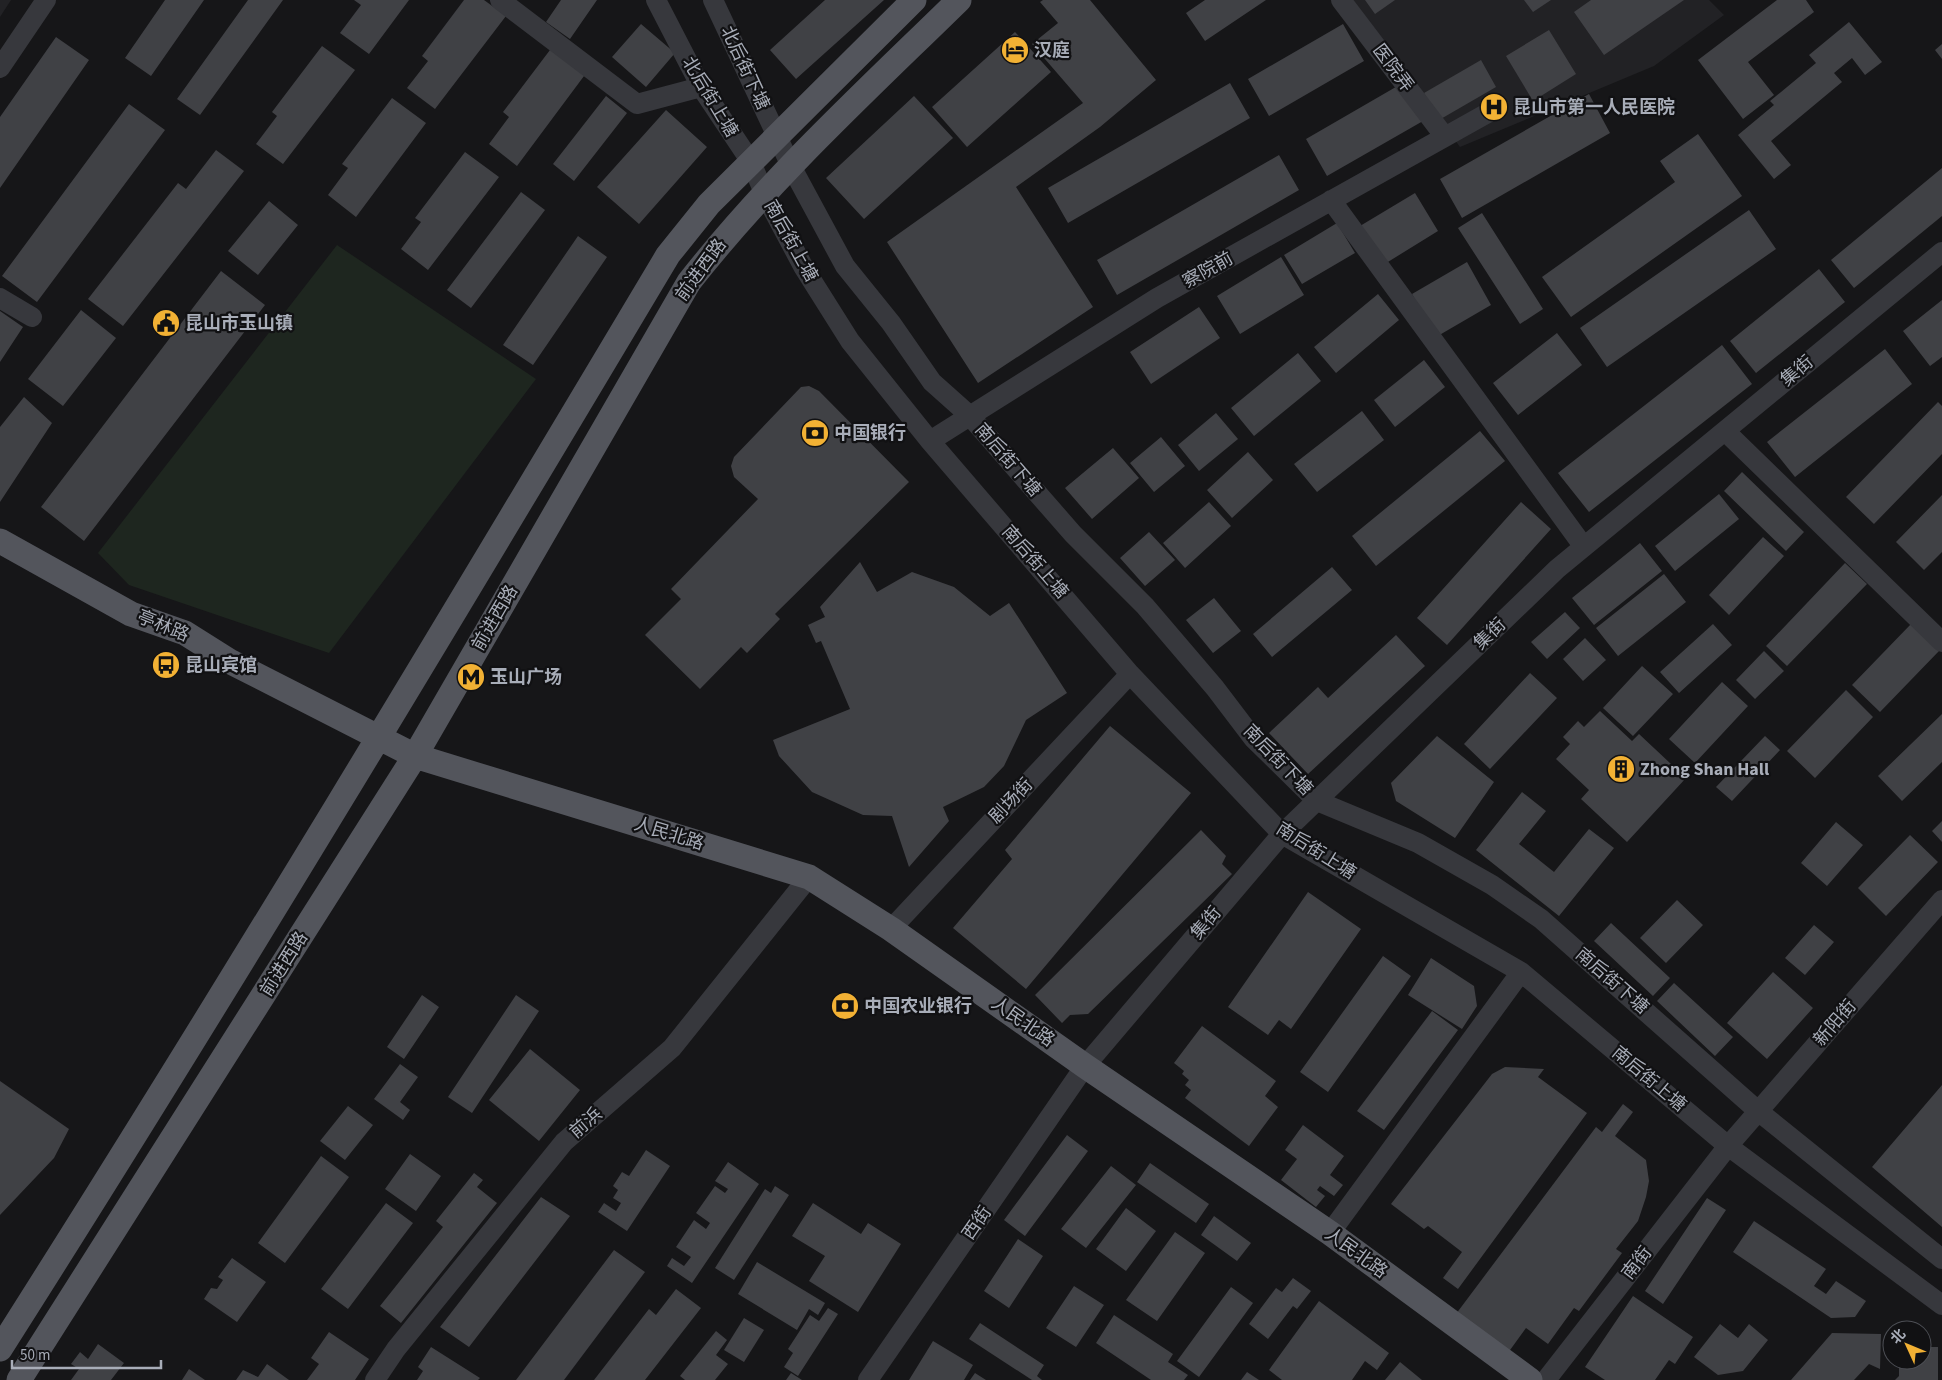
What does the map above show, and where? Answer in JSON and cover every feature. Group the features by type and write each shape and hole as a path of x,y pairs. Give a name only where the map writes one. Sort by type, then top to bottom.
{"main road":[{"name":"前进西路","path":"0,1349 160,1098 379,740 668,255 709,204 914,0"},
{"name":"前进西路","path":"19,1380 415,756 689,282 728,233 764,193 959,0"},
{"name":"亭林路","path":"0,540 131,614 185,633 231,662 379,740"},
{"name":"人民北路","path":"379,740 415,756 810,877 891,929 1085,1066 1330,1233 1530,1380"}],"street":[{"path":"0,68 46,0"},
{"path":"500,0 637,104 701,87"},
{"name":"北后街上塘","path":"656,0 701,87 751,162 764,193"},
{"name":"北后街下塘","path":"713,0 777,135"},
{"name":"医院弄","path":"1340,0 1445,137"},
{"name":"察院前","path":"930,442 969,415 1157,298 1493,110"},
{"name":"南后街下塘","path":"777,135 791,166 846,266 891,323 932,382 969,415 1072,534 1145,606 1215,688 1253,738 1317,801 1418,843 1492,885 1541,919 1758,1111 1942,1258"},
{"name":"南后街上塘","path":"764,193 804,268 850,341 930,442 1130,674 1282,834 1521,972 1728,1146 1942,1305"},
{"path":"1331,200 1584,547"},
{"name":"集街","path":"1085,1066 1282,834 1550,576 1942,252"},
{"path":"0,298 32,317"},
{"path":"1725,431 1942,642"},
{"name":"剧场街","path":"891,929 1130,674"},
{"name":"前浜","path":"375,1380 396,1349 564,1142 672,1048 810,877"},
{"name":"新阳街","path":"1728,1146 1942,900"},
{"path":"1330,1233 1521,972"},
{"name":"西街","path":"868,1380 1085,1066"},
{"name":"南街","path":"1546,1380 1728,1146"}],"shaded area":[{"path":"0,0 11,0 0,17"},
{"name":"昆山市第一人民医院","path":"1353,0 1709,0 1724,15 1654,66 1460,147"},
{"path":"337,245 536,379 329,653 129,585 98,553"}],"building":[{"path":"165,0 204,0 151,76 125,58"},
{"path":"248,0 283,0 200,115 177,99"},
{"path":"354,0 409,0 369,54 340,33 361,5"},
{"path":"464,0 484,0 506,16 435,109 407,88 428,61 422,56"},
{"path":"561,0 597,0 570,39 546,22"},
{"path":"825,0 884,0 796,79 770,50"},
{"path":"1043,0 1090,0 1156,80 1100,127 1016,187 1093,307 978,383 887,242 1083,103 1032,44 1058,23 1040,2"},
{"path":"1205,0 1266,0 1205,41 1186,13"},
{"path":"1365,0 1395,0 1375,14"},
{"path":"1524,0 1551,0 1533,12"},
{"path":"1591,0 1684,0 1604,55 1574,12"},
{"path":"1777,0 1806,0 1814,12 1748,62 1774,95 1743,119 1698,60"},
{"path":"1849,22 1882,62 1865,75 1852,58 1834,73 1842,82 1771,141 1791,165 1774,179 1738,135 1774,105 1770,101 1816,63 1809,55"},
{"path":"641,24 675,53 646,87 612,57"},
{"path":"1343,24 1364,61 1269,116 1248,79"},
{"path":"1549,30 1576,74 1533,101 1506,56"},
{"path":"1015,32 1051,72 967,147 932,107"},
{"path":"56,37 89,60 0,188 0,117"},
{"path":"1942,44 1942,59 1935,50"},
{"path":"322,46 355,70 283,164 256,144 277,116 272,112"},
{"path":"553,46 587,72 517,166 489,144 509,117 503,112"},
{"path":"1481,60 1496,87 1439,120 1424,93"},
{"path":"1230,83 1250,118 1068,223 1048,188"},
{"path":"1401,84 1423,121 1327,176 1306,139"},
{"path":"1589,94 1610,133 1462,218 1440,179"},
{"path":"606,96 627,113 574,181 553,164"},
{"path":"914,96 953,138 864,219 826,178"},
{"path":"392,98 426,123 356,217 328,195 348,168 342,164"},
{"path":"129,104 165,130 37,302 2,276"},
{"path":"666,110 707,147 639,224 597,187"},
{"path":"1698,134 1742,196 1571,317 1542,277 1675,182 1660,161"},
{"path":"216,150 244,171 123,326 88,299 178,183 186,189"},
{"path":"465,152 499,177 428,270 401,249 421,222 415,218"},
{"path":"1279,155 1299,190 1117,295 1097,260"},
{"path":"1942,168 1942,216 1854,288 1831,260"},
{"path":"521,192 545,210 471,308 447,290"},
{"path":"1415,193 1438,231 1383,265 1360,226"},
{"path":"269,201 298,225 258,275 228,251"},
{"path":"1749,210 1776,249 1607,367 1580,328"},
{"path":"1482,213 1543,309 1520,324 1458,228"},
{"path":"1337,223 1355,253 1302,284 1284,255"},
{"path":"578,236 607,257 533,365 503,345"},
{"path":"1281,257 1304,295 1240,334 1217,296"},
{"path":"1467,262 1491,305 1436,337 1412,294"},
{"path":"1819,269 1845,302 1756,373 1730,341"},
{"path":"221,271 265,305 84,541 41,507"},
{"path":"1378,294 1399,320 1336,373 1314,347"},
{"path":"1942,300 1942,357 1930,366 1903,331"},
{"path":"1199,307 1220,338 1151,384 1130,352"},
{"path":"81,310 116,338 63,406 28,379"},
{"path":"0,311 23,327 0,362"},
{"path":"1557,333 1582,365 1518,415 1493,383"},
{"path":"1722,345 1752,384 1589,512 1558,473"},
{"path":"1885,349 1912,384 1795,477 1767,442"},
{"path":"1298,353 1321,381 1254,436 1231,408"},
{"path":"1424,360 1445,387 1395,427 1374,400"},
{"path":"809,386 819,391 909,482 775,614 780,619 747,653 741,647 700,689 645,635 681,599 671,589 758,499 734,477 731,466 734,457 801,387"},
{"path":"24,397 52,423 0,502 0,427"},
{"path":"1938,402 1942,406 1942,454 1874,524 1846,497"},
{"path":"1362,411 1384,440 1317,492 1294,464"},
{"path":"1216,413 1238,439 1199,471 1178,445"},
{"path":"1480,431 1505,461 1376,566 1352,536"},
{"path":"1161,437 1185,466 1154,492 1130,463"},
{"path":"1113,448 1139,478 1092,519 1065,488"},
{"path":"1248,452 1273,480 1232,518 1207,490"},
{"path":"1742,472 1804,532 1786,551 1724,491"},
{"path":"1719,494 1739,519 1675,571 1655,546"},
{"path":"1942,495 1942,552 1924,570 1896,542"},
{"path":"1209,502 1231,526 1185,568 1163,543"},
{"path":"1521,502 1551,529 1447,645 1417,618"},
{"path":"1149,532 1175,560 1145,586 1120,558"},
{"path":"1763,537 1784,556 1729,615 1709,595"},
{"path":"1640,543 1662,571 1594,625 1572,598"},
{"path":"860,562 877,592 912,572 954,587 990,616 1009,603 1067,693 1026,720 1004,766 984,787 943,807 949,821 909,867 892,816 863,815 812,792 779,756 773,740 850,709 821,641 816,643 808,625 825,617 820,607"},
{"path":"1845,563 1867,584 1787,666 1766,646"},
{"path":"1332,567 1352,590 1272,657 1253,634"},
{"path":"1664,574 1686,602 1618,656 1596,628"},
{"path":"1214,598 1241,631 1213,653 1186,620"},
{"path":"1565,612 1580,628 1547,659 1531,642"},
{"path":"1713,624 1732,645 1679,693 1660,672"},
{"path":"1911,624 1939,651 1880,712 1852,685"},
{"path":"1396,635 1425,666 1308,774 1269,733 1318,687 1328,698"},
{"path":"1585,638 1606,660 1583,681 1563,659"},
{"path":"1764,651 1784,671 1755,699 1736,680"},
{"path":"1642,666 1673,694 1633,736 1603,708"},
{"path":"1530,673 1557,698 1490,769 1464,744"},
{"path":"1722,682 1748,706 1695,763 1669,739"},
{"path":"1846,690 1873,717 1815,778 1787,751"},
{"name":"Zhong Shan Hall","path":"1600,711 1632,741 1639,734 1686,778 1627,842 1581,799 1589,790 1556,759 1570,744 1563,737 1578,721 1584,727"},
{"path":"1942,714 1942,762 1902,801 1878,776"},
{"path":"1110,726 1191,793 1026,989 953,928 1012,859 1005,850"},
{"path":"1437,736 1494,782 1455,838 1396,801 1391,783"},
{"path":"1765,736 1780,750 1732,801 1716,787"},
{"path":"1522,792 1546,811 1519,844 1554,872 1589,829 1614,848 1559,916 1476,850"},
{"path":"1942,821 1942,842 1932,831"},
{"path":"1836,822 1863,845 1827,886 1801,863"},
{"path":"1201,830 1226,856 1222,864 1232,874 1088,1014 1070,1015 1062,1023 1035,995"},
{"path":"1910,835 1938,862 1886,916 1858,888"},
{"path":"1308,892 1361,929 1291,1029 1279,1020 1268,1035 1228,1007"},
{"path":"1677,900 1703,925 1666,963 1640,938"},
{"path":"1611,923 1670,978 1653,996 1594,941"},
{"path":"1814,925 1834,942 1805,975 1785,958"},
{"path":"1383,956 1411,976 1328,1092 1300,1072"},
{"path":"1431,958 1474,986 1477,1006 1462,1029 1408,995"},
{"path":"1773,972 1813,1008 1767,1059 1727,1023"},
{"path":"1674,983 1733,1037 1715,1056 1657,1001"},
{"path":"422,995 439,1007 404,1059 387,1047"},
{"path":"516,995 539,1011 472,1113 448,1097"},
{"path":"1432,1011 1458,1030 1384,1130 1357,1111"},
{"path":"1202,1026 1276,1081 1265,1096 1278,1107 1249,1146 1185,1098 1191,1090 1185,1085 1189,1080 1182,1074 1184,1071 1174,1063"},
{"path":"530,1049 580,1090 539,1141 489,1100"},
{"path":"400,1064 418,1077 400,1102 410,1110 403,1120 374,1099"},
{"path":"1505,1067 1544,1069 1538,1077 1587,1113 1458,1289 1443,1278 1462,1252 1428,1226 1424,1229 1391,1204 1492,1074"},
{"path":"0,1081 69,1129 54,1158 0,1215"},
{"path":"1942,1085 1942,1227 1872,1167"},
{"path":"1623,1104 1633,1112 1615,1136 1646,1160 1649,1181 1638,1221 1616,1249 1622,1253 1579,1311 1574,1308 1548,1344 1526,1328 1505,1357 1453,1318 1596,1127 1602,1132"},
{"path":"348,1106 373,1125 345,1160 320,1141"},
{"path":"1303,1125 1344,1156 1330,1175 1343,1185 1334,1196 1320,1186 1317,1190 1325,1196 1316,1207 1281,1180 1297,1159 1285,1150"},
{"path":"1067,1135 1088,1151 1025,1236 1004,1220"},
{"path":"646,1150 670,1166 627,1231 598,1212 604,1203 616,1211 621,1203 613,1198 618,1190 613,1186 622,1172 629,1176"},
{"path":"410,1154 441,1176 416,1211 385,1189"},
{"path":"321,1156 349,1177 285,1263 258,1243"},
{"path":"728,1162 759,1184 692,1283 667,1266 672,1258 684,1266 691,1257 676,1247 694,1220 706,1229 710,1223 696,1213 715,1186 725,1193 728,1189 715,1181"},
{"path":"1150,1163 1209,1204 1196,1223 1137,1182"},
{"path":"1111,1166 1136,1185 1086,1248 1061,1229"},
{"path":"474,1173 483,1180 477,1187 497,1203 401,1323 380,1306 443,1227 436,1221"},
{"path":"775,1186 789,1195 734,1280 715,1268 765,1189 771,1193"},
{"path":"541,1197 570,1216 469,1347 440,1327"},
{"path":"1707,1198 1726,1210 1663,1304 1645,1291"},
{"path":"386,1203 413,1223 348,1309 321,1289"},
{"path":"813,1203 861,1234 868,1223 901,1244 858,1312 809,1281 825,1256 792,1236"},
{"path":"1126,1208 1156,1231 1126,1271 1096,1249"},
{"path":"1214,1216 1251,1243 1237,1261 1201,1235"},
{"path":"1754,1221 1826,1269 1814,1286 1826,1294 1836,1281 1866,1301 1855,1317 1831,1318 1733,1252"},
{"path":"1175,1232 1205,1253 1157,1321 1126,1300"},
{"path":"1018,1239 1043,1256 1009,1308 984,1291"},
{"path":"614,1250 645,1272 564,1380 516,1380"},
{"path":"232,1258 266,1282 237,1322 204,1299 211,1288 217,1289 223,1280 218,1277"},
{"path":"757,1262 825,1303 818,1315 809,1309 797,1330 738,1294"},
{"path":"1293,1278 1311,1291 1297,1309 1293,1306 1268,1339 1249,1324 1276,1288 1282,1292"},
{"path":"1074,1286 1104,1305 1076,1347 1046,1328"},
{"path":"1231,1287 1253,1303 1199,1377 1177,1361"},
{"path":"676,1289 701,1308 645,1380 594,1380 649,1309 656,1315"},
{"path":"1633,1296 1693,1337 1675,1364 1669,1360 1655,1380 1605,1380 1585,1367"},
{"path":"1319,1301 1389,1353 1377,1370 1365,1361 1352,1380 1282,1380 1269,1370"},
{"path":"828,1308 838,1314 798,1376 784,1367 793,1353 788,1349 810,1315 819,1321"},
{"path":"1114,1315 1173,1354 1168,1362 1188,1375 1184,1380 1151,1380 1096,1343"},
{"path":"744,1318 764,1330 744,1362 724,1350"},
{"path":"980,1323 1044,1365 1037,1376 1042,1380 1032,1380 969,1339"},
{"path":"1720,1324 1738,1338 1749,1324 1768,1340 1743,1371 1718,1375 1694,1357"},
{"path":"716,1331 727,1340 716,1355 728,1364 715,1380 685,1380 680,1376"},
{"path":"329,1332 369,1359 355,1380 307,1380 319,1364 311,1358"},
{"path":"1832,1333 1881,1334 1880,1369 1869,1364 1854,1380 1791,1380"},
{"path":"933,1341 973,1365 964,1380 909,1380"},
{"path":"98,1344 124,1363 111,1380 71,1380 79,1369 71,1364 80,1352 88,1359"},
{"path":"431,1347 480,1378 478,1380 417,1380 423,1371 418,1367"},
{"path":"1932,1347 1938,1347 1938,1380 1895,1380 1899,1376 1899,1370 1932,1370"},
{"path":"1400,1362 1422,1380 1385,1380"},
{"path":"267,1364 289,1380 236,1380 243,1370 258,1377"},
{"path":"189,1369 205,1380 182,1380"},
{"path":"1247,1372 1259,1380 1241,1380"},
{"path":"791,1373 802,1380 786,1380"},
{"path":"975,1373 986,1380 970,1380"}],"place":[{"name":"汉庭","path":"1015,50"},
{"name":"昆山市第一人民医院","path":"1494,107"},
{"name":"昆山市玉山镇","path":"166,323"},
{"name":"中国银行","path":"815,433"},
{"name":"昆山宾馆","path":"166,665"},
{"name":"玉山广场","path":"471,677"},
{"name":"Zhong Shan Hall","path":"1621,769"},
{"name":"中国农业银行","path":"845,1006"}]}
